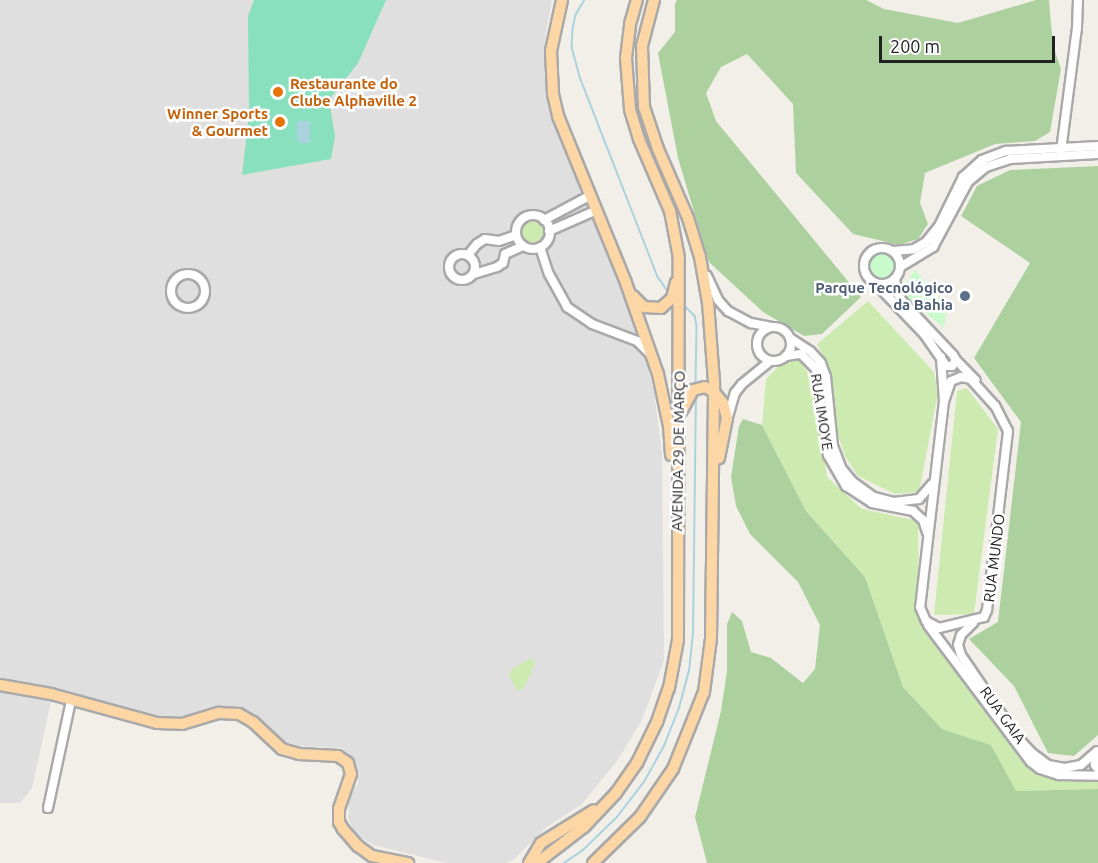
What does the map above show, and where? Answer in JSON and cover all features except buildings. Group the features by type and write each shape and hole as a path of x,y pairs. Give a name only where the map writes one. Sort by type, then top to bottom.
{"main road":[{"path":"562,0 551,51 553,94 564,132 626,283 658,374 669,426 677,552"},
{"name":"AVENIDA 29 DE MARÇO","path":"537,863 584,827 616,793 647,745 669,688 678,640 679,258 670,211 639,139 629,102 627,48 637,0"},
{"path":"593,863 640,817 673,769 704,692 711,639 714,509 708,303 700,257 688,218 658,149 644,107 642,46 654,0"},
{"path":"626,283 640,304 650,309 661,308 672,298 679,258"},
{"path":"678,422 686,399 693,390 700,387 712,391 723,403 727,418 719,457 714,509"},
{"path":"0,684 171,724 182,724 219,713 239,714 253,722 282,749 299,754 338,756 348,764 351,774 339,808 339,822 350,838 366,852 396,863"},
{"path":"530,863 542,843 574,824 616,793"},
{"path":"385,859 408,863"}],"street":[{"path":"1060,152 1077,28 1078,0"},
{"path":"875,283 885,284 895,279 900,267 933,246 968,182 986,167 1010,159 1098,146"},
{"path":"956,360 950,367 924,334 865,272 867,255 881,248 892,251 914,249 926,242 939,226 963,177 982,159 1006,151 1098,154"},
{"path":"544,220 591,195"},
{"path":"549,231 597,210"},
{"path":"523,246 516,235 518,225 525,218 535,216 544,220 549,231 547,241 540,248"},
{"path":"468,255 479,242 489,238 500,241 516,235"},
{"path":"474,274 474,261 468,255 456,255 450,261 449,270 453,277 461,280 497,267 502,263 505,254 500,241"},
{"path":"505,254 523,246 540,248"},
{"path":"540,248 549,274 567,307 592,324 637,341 651,355"},
{"path":"892,251 897,256 900,267"},
{"path":"700,257 718,300 728,311 751,323 783,330 790,338 790,347 786,356 769,362 742,384 735,393 727,418"},
{"path":"182,275 196,276 204,284 203,300 195,308 184,308 172,297 171,287 182,275"},
{"name":"RUA MUNDO","path":"895,279 897,293 903,302 976,381 1006,422 1008,431 990,600 984,617 943,628 934,627 926,621"},
{"path":"623,335 634,333 639,321"},
{"path":"769,362 759,353 757,342 762,332 772,327"},
{"name":"RUA IMOYE","path":"790,338 815,355 824,371 833,446 842,469 853,482 874,497 906,502 923,496 934,480"},
{"name":"RUA IMOYE","path":"786,356 801,354 816,369 826,448 833,468 840,478 854,494 872,503 908,510 920,516 926,525 928,541"},
{"path":"926,621 921,607 944,401 941,357"},
{"path":"944,401 951,381 966,377 976,381"},
{"name":"RUA GAIA","path":"984,617 964,630 959,639 959,650 1017,736 1032,753 1055,768 1081,765 1098,750"},
{"name":"RUA GAIA","path":"926,621 1031,762 1040,769 1059,775 1098,776"},
{"path":"48,807 71,701"},
{"name":"RUA GAIA","path":"1098,750 1095,765 1098,769"}],"shaded area":[{"path":"0,0 552,0 545,37 546,94 561,143 637,325 654,392 662,452 664,660 642,720 617,761 581,805 548,826 514,859 506,863 446,863 373,845 355,834 348,818 350,796 358,784 358,768 353,758 342,748 299,746 282,741 247,711 215,707 180,717 153,717 0,678"},
{"path":"0,688 52,697 32,788 20,803 0,803"}],"green space":[{"path":"254,0 386,0 358,63 329,100 335,136 331,159 242,175 249,114 248,16"},
{"path":"677,0 866,0 884,9 958,23 1036,0 1049,0 1053,46 1061,69 1050,132 1035,141 995,144 925,173 920,203 928,224 918,239 899,245 853,234 796,173 793,104 747,54 721,67 706,93 716,121 861,297 822,334 804,336 763,312 709,262 678,158 658,53 675,32"},
{"path":"1098,166 1098,735 1074,756 1048,753 1014,686 969,639 998,622 1021,422 974,358 1030,263 961,216 977,186 1010,170"},
{"path":"532,219 541,223 545,232 541,241 532,245 523,241 519,232 523,223"},
{"path":"882,251 892,256 897,266 892,276 882,281 872,276 867,266 872,256"},
{"path":"915,270 947,306 944,328 901,292"},
{"path":"868,301 934,372 938,393 919,492 895,494 858,476 845,456 837,432 829,369 817,344"},
{"path":"798,359 814,381 827,477 862,509 918,521 919,616 1034,768 1054,779 1098,777 1098,789 1015,791 991,745 942,729 903,687 865,577 806,511 762,425 766,379 778,367"},
{"path":"967,388 998,429 974,614 934,615 957,391"},
{"path":"743,419 762,425 806,511 865,577 903,687 942,729 991,745 1016,791 1098,789 1098,863 707,863 695,817 721,711 727,671 727,624 732,612 742,621 751,652 771,658 803,683 815,669 820,625 798,582 750,534 736,506 731,477 739,426"},
{"path":"531,658 535,663 527,682 522,690 516,690 509,675 512,669"}],"water":[{"path":"297,121 310,121 310,143 300,143 297,140"}],"waterway":[{"path":"585,0 576,15 573,29 572,47 580,77 658,277 667,290"},
{"path":"686,307 695,316 697,326 696,383"},
{"path":"564,863 582,851 617,817 644,782 664,746 679,708 689,671 693,635 696,394"}],"place":[{"name":"Restaurante do Clube Alphaville 2","path":"278,92"},
{"name":"Winner Sports & Gourmet","path":"280,122"},
{"name":"Parque Tecnológico da Bahia","path":"965,296"}]}
